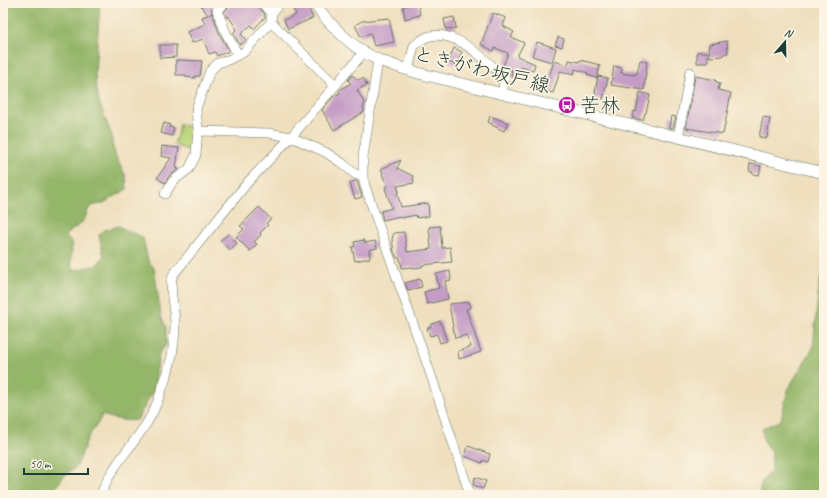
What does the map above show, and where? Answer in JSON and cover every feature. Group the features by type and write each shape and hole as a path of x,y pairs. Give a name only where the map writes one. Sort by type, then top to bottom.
{"main road":[{"name":"ときがわ坂戸線","path":"314,3 335,28 364,52 378,60 408,70 502,94 824,173"}],"street":[{"path":"225,3 217,10 226,33 238,55"},
{"path":"262,3 271,18 335,85"},
{"path":"165,194 173,181 189,169 196,154 198,129 196,110 210,71 218,63 244,52 271,18 280,3"},
{"path":"408,70 414,46 429,36 452,38 463,42 504,77 502,94"},
{"path":"101,495 112,473 148,420 163,389 175,342 175,322 171,286 172,275 248,182 291,137 364,52"},
{"path":"378,60 363,157 363,177 368,196 432,378 470,495"},
{"path":"678,137 690,72"},
{"path":"198,129 269,133 291,137 325,152 355,174 363,177"}],"green space":[{"path":"3,3 100,3 95,72 96,90 112,136 112,144 116,157 126,177 127,189 102,204 94,205 88,209 82,222 65,236 71,243 71,263 73,270 96,266 104,256 99,235 104,230 119,226 143,238 148,261 154,268 161,316 166,327 166,345 159,353 154,389 137,420 119,419 102,415 88,437 77,466 63,477 50,495 3,495 3,425 5,381 3,359"},
{"path":"180,124 196,130 194,152 174,145"},
{"path":"824,269 824,495 758,495 762,482 772,469 772,451 767,447 764,441 763,428 781,420 788,389 813,348 819,284"}],"building":[{"path":"199,3 216,3 211,8 212,13 220,35 229,51 217,56 215,52 209,54 203,39 192,43 187,32 205,24 202,17 208,15"},
{"path":"231,3 256,3 265,14 265,17 254,29 251,25 241,34 246,40 240,45 233,33 237,29 228,16 226,17 224,12"},
{"path":"290,3 299,3 302,7 306,6 313,18 288,29 284,20 296,15"},
{"path":"409,3 418,3 420,15 405,19 403,6 409,5"},
{"path":"493,13 506,18 503,26 514,32 511,37 524,43 517,56 535,64 533,71 521,67 516,78 511,76 512,70 503,66 508,53 495,48 493,51 481,44"},
{"path":"454,17 456,28 446,29 444,19"},
{"path":"389,18 394,42 374,46 370,33 361,37 355,25 362,21"},
{"path":"558,37 564,39 562,47 555,45"},
{"path":"727,41 728,53 723,54 723,56 710,57 710,44"},
{"path":"537,42 556,48 552,62 532,56"},
{"path":"160,45 176,45 176,57 160,58"},
{"path":"454,48 462,52 456,65 448,62"},
{"path":"697,52 708,52 708,63 697,63"},
{"path":"176,60 202,61 200,76 195,76 195,78 186,77 186,75 176,75"},
{"path":"569,60 579,62 580,60 600,65 597,78 587,75 588,73 575,69 574,74 560,71 553,93 542,90 546,79 548,80 554,61 568,65"},
{"path":"640,60 647,62 644,90 611,85 614,66 622,68 621,73 634,75 637,74"},
{"path":"352,75 358,80 363,78 367,85 357,90 365,104 363,106 364,112 334,130 322,110 334,96 340,93 339,91 341,89 351,83 348,80"},
{"path":"598,76 608,78 603,99 595,98"},
{"path":"695,76 716,80 716,82 720,83 718,90 731,93 723,134 686,128"},
{"path":"640,92 650,95 643,120 632,118 634,111 636,112"},
{"path":"490,116 508,123 504,131 488,122"},
{"path":"671,116 676,117 673,128 669,128"},
{"path":"763,117 770,118 767,138 759,137"},
{"path":"164,123 170,125 169,127 174,128 172,136 161,133"},
{"path":"162,146 179,147 176,168 179,169 169,176 165,183 157,178 171,158 161,156"},
{"path":"401,160 397,168 413,176 414,183 397,186 399,192 397,193 401,207 428,203 429,216 417,218 416,215 401,218 400,216 383,220 381,211 392,208 385,188 388,187 381,169"},
{"path":"750,164 761,166 759,175 752,174 753,172 749,171"},
{"path":"357,181 362,197 355,199 350,183"},
{"path":"259,207 271,219 266,223 268,225 254,242 257,244 250,251 236,237 244,229 240,226"},
{"path":"440,226 442,248 450,247 452,262 422,265 422,267 402,268 400,258 397,258 394,252 392,239 394,233 404,232 407,252 431,249 429,227"},
{"path":"228,234 237,243 230,250 220,241"},
{"path":"364,240 365,243 375,241 377,248 369,250 370,258 355,261 352,247 355,246 354,242"},
{"path":"450,271 451,280 445,281 448,299 427,304 424,292 439,288 436,274"},
{"path":"420,279 422,287 408,290 405,283"},
{"path":"469,302 471,308 466,309 481,352 459,359 458,351 471,347 467,335 455,338 449,304"},
{"path":"440,321 447,341 440,343 437,334 430,336 427,328 431,327 430,325"},
{"path":"468,446 490,454 488,462 483,460 482,463 465,456"},
{"path":"475,477 486,481 483,489 473,485"}],"place":[{"name":"苦林","path":"567,105"}]}
